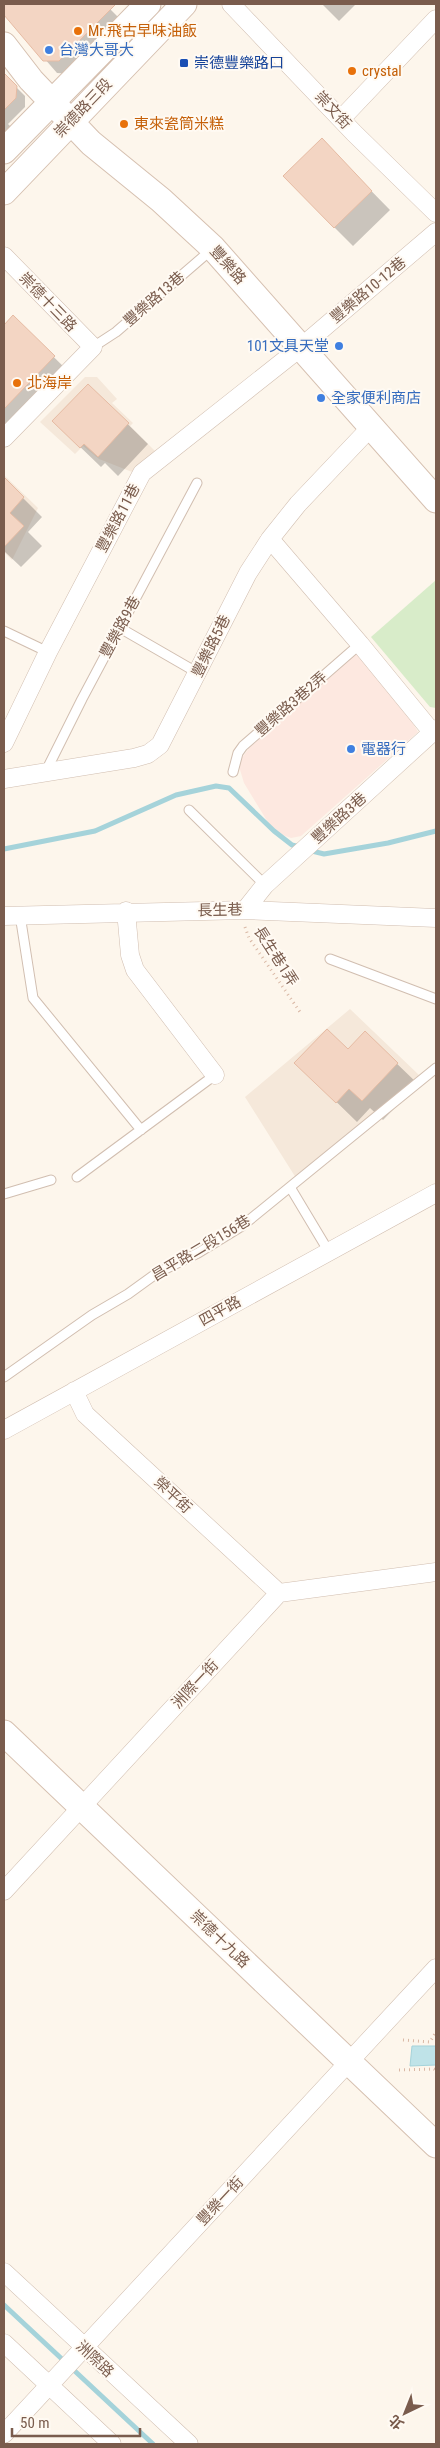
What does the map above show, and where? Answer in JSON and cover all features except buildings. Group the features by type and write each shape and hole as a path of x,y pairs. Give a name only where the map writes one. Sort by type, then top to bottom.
{"street":[{"name":"崇德路三段","path":"4,192 184,4"},
{"name":"崇文街","path":"231,4 436,213"},
{"name":"崇德路三段","path":"4,151 143,5"},
{"path":"342,118 436,19"},
{"name":"豐樂路","path":"4,45 69,122 91,143 161,200 213,248 371,427 433,490"},
{"name":"豐樂路10-12巷","path":"300,348 436,232"},
{"name":"崇德十三路","path":"4,256 93,347"},
{"path":"4,438 93,347"},
{"name":"豐樂路11巷","path":"4,742 48,652 142,473 300,348"},
{"name":"豐樂路5巷","path":"4,779 148,754 160,745 248,572 270,539 298,504 371,427"},
{"path":"270,539 434,730"},
{"name":"豐樂路3巷","path":"245,910 265,885 434,730"},
{"name":"長生巷","path":"12,915 126,911 245,910 436,918"},
{"path":"126,911 130,956 135,970 215,1075"},
{"name":"四平路","path":"4,1430 436,1193"},
{"name":"榮平街","path":"74,1391 86,1414 279,1593"},
{"path":"279,1593 436,1572"},
{"name":"洲際一街","path":"4,1891 279,1593"},
{"name":"崇德十九路","path":"4,1733 436,2145"},
{"name":"豐樂一街","path":"4,2434 436,1968"},
{"name":"洲際路","path":"4,2272 73,2359 189,2444"},
{"path":"4,2343 112,2444"}],"lane":[{"name":"豐樂路13巷","path":"93,347 116,332 213,248"},
{"name":"豐樂路9巷","path":"45,773 197,483"},
{"path":"120,628 198,673"},
{"path":"4,631 48,652"},
{"name":"豐樂路3巷2弄","path":"233,772 238,753 243,746 360,644"},
{"path":"189,810 265,885"},
{"path":"12,915 33,998 141,1130"},
{"path":"330,958 436,1000"},
{"name":"昌平路二段156巷","path":"4,1377 92,1315 157,1273 242,1226 436,1068"},
{"path":"77,1178 215,1075"},
{"path":"4,1194 51,1180"},
{"path":"290,1187 328,1252"}],"path":[{"name":"長生巷1弄","path":"245,910 242,918 249,938 300,1012"},
{"path":"403,2040 430,2042 436,2032"},
{"path":"399,2070 434,2069 436,2071"}],"shaded area":[{"path":"85,377 97,377 117,399 112,403 133,423 130,426 157,453 132,472 99,459 83,446 75,454 40,422"},
{"path":"4,475 38,508 12,560 4,552"},
{"path":"358,652 406,712 418,732 301,836 291,838 280,834 269,824 244,783 238,763 250,747"},
{"path":"350,1009 419,1075 296,1178 245,1097"}],"green space":[{"path":"436,580 436,708 430,707 371,637"}],"water":[{"path":"412,2046 436,2046 436,2065 410,2066"}],"waterway":[{"path":"4,849 95,831 176,795 216,786 229,788 274,831 292,845 300,847"},
{"path":"308,850 324,854 388,843 436,831"},
{"path":"4,2305 153,2444"}],"place":[{"name":"Mr.飛古早味油飯","path":"78,31"},
{"name":"台灣大哥大","path":"49,50"},
{"name":"崇德豐樂路口","path":"184,63"},
{"name":"crystal","path":"352,71"},
{"name":"東來瓷筒米糕","path":"124,124"},
{"name":"101文具天堂","path":"339,346"},
{"name":"北海岸","path":"17,383"},
{"name":"全家便利商店","path":"321,398"},
{"name":"電器行","path":"351,749"}]}
